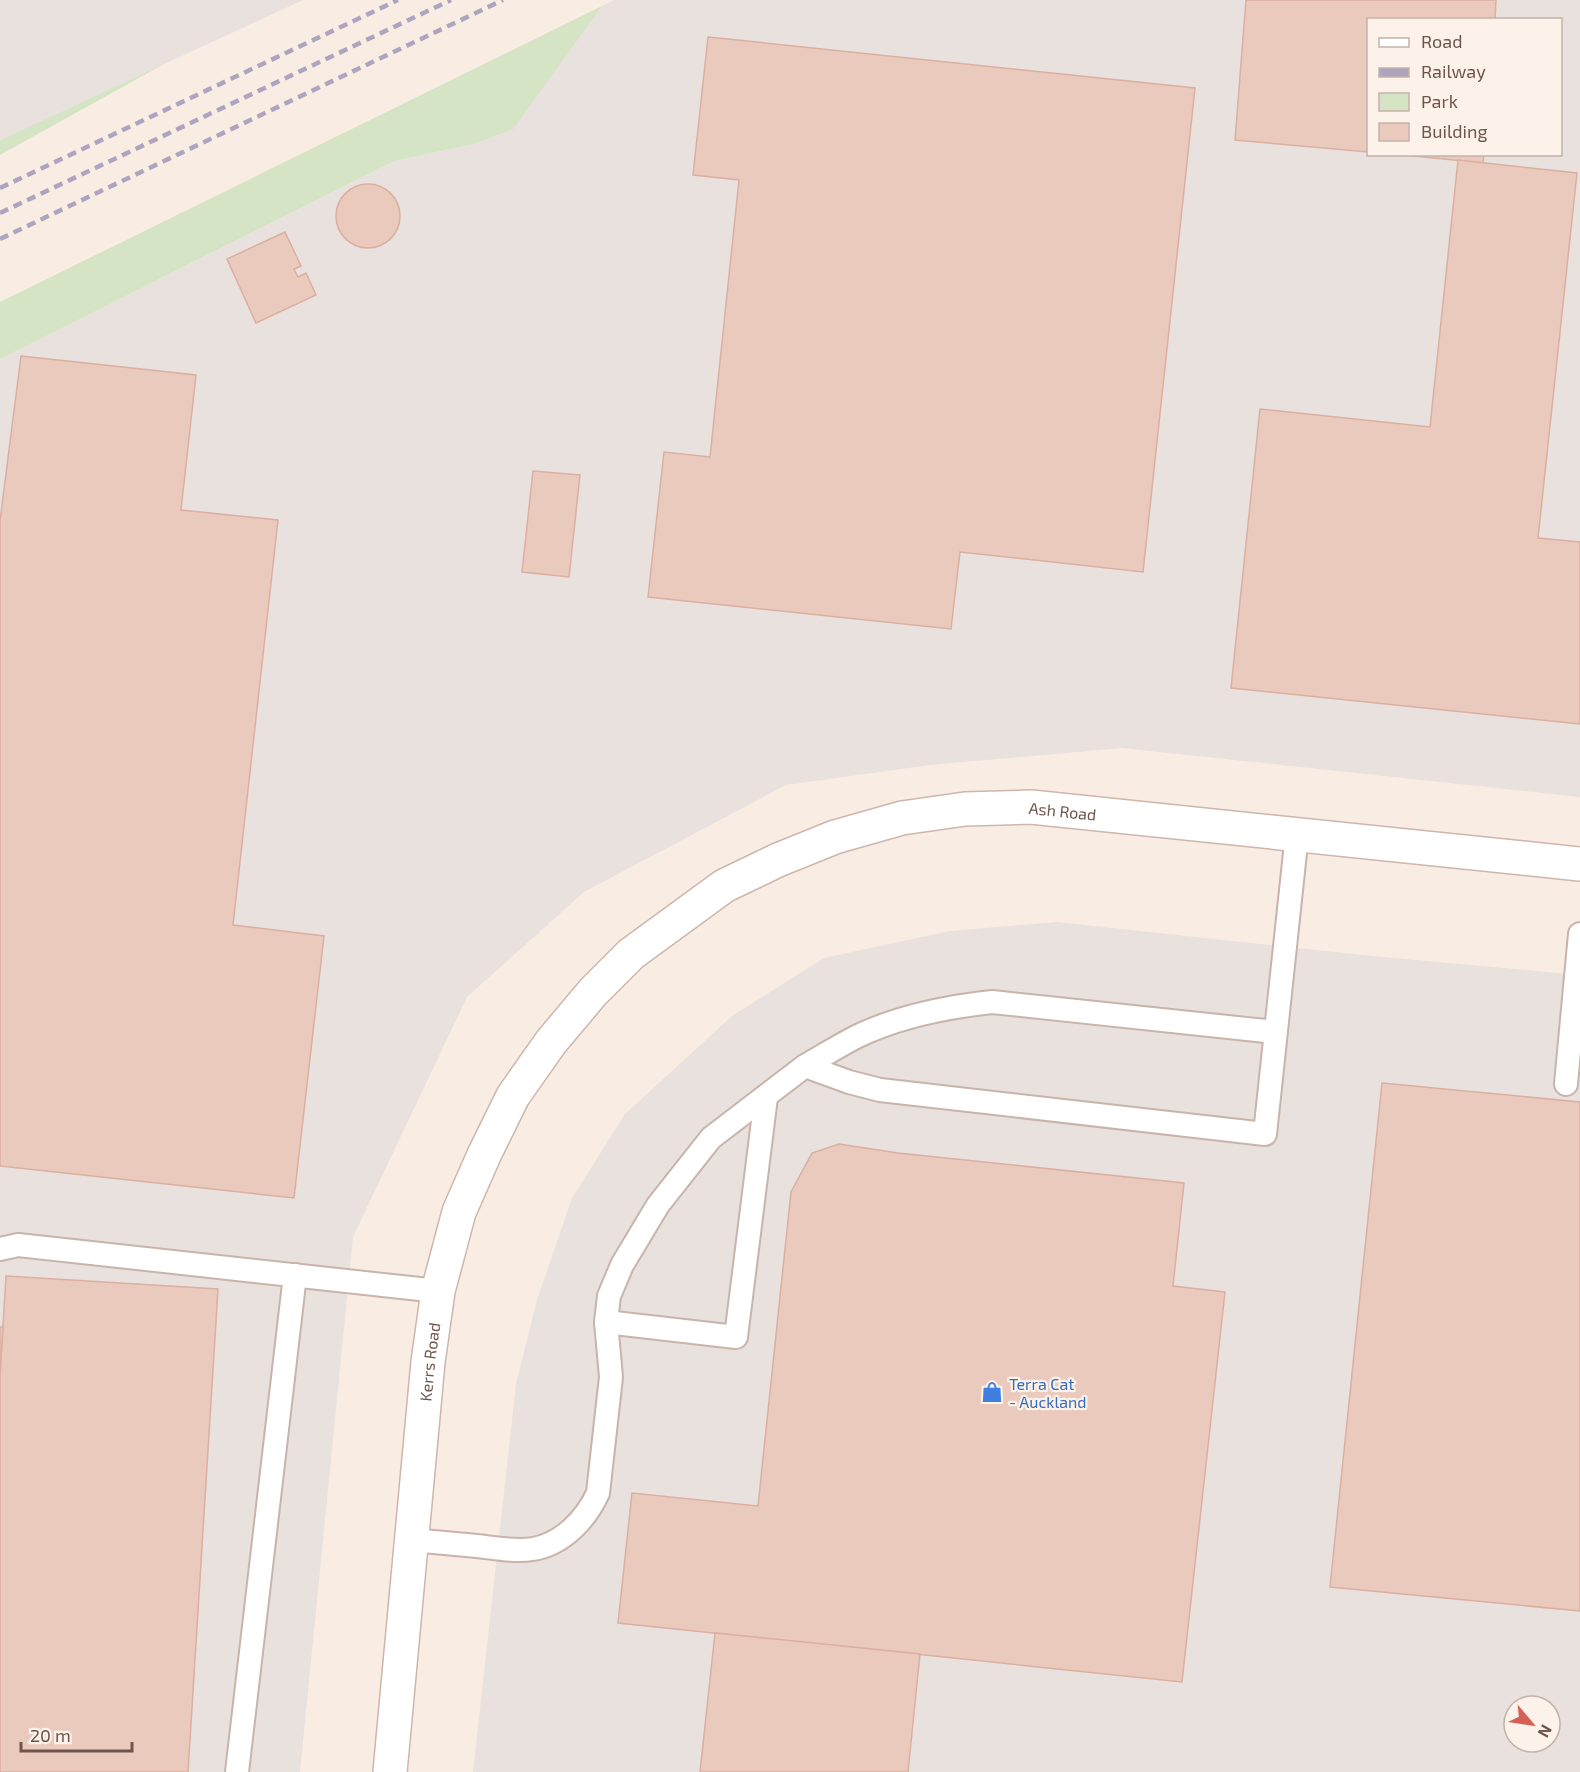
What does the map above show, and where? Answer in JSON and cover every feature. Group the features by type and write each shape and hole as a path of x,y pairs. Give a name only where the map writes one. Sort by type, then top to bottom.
{"main road":[{"name":"Ash Road","path":"593,992 630,954 724,886 778,860 836,837 902,818 965,809 1031,807 1580,864"},
{"name":"Kerrs Road","path":"390,1772 428,1362 438,1291 459,1212 513,1096 551,1042 593,992"}],"lane":[{"path":"805,1066 849,1082 880,1090 1265,1134 1297,834"},
{"path":"1566,1084 1580,934"},
{"path":"412,1540 516,1550 534,1549 552,1543 581,1520 591,1507 597,1493 611,1377 606,1322 609,1296 621,1265 658,1205 711,1138 805,1066 858,1036 914,1015 955,1006 992,1002 1275,1032"},
{"path":"606,1322 736,1337 766,1097"},
{"path":"0,1249 18,1245 438,1291"},
{"path":"237,1772 295,1275"}],"shaded area":[{"path":"0,0 303,0 0,140"},
{"path":"614,0 1580,0 1580,797 1122,748 930,765 786,785 584,892 467,997 353,1237 300,1772 0,1772 0,359 394,161 473,144 602,6"},
{"path":"1057,922 1372,956 1580,975 1580,1772 473,1772 516,1384 537,1300 572,1198 625,1114 732,1016 824,958 950,931"}],"green space":[{"path":"602,6 513,129 473,144 394,161 0,359 0,302"},
{"path":"164,64 0,155 0,140"}],"building":[{"path":"1246,0 1496,0 1495,18 1367,18 1367,152 1235,140"},
{"path":"708,37 1195,88 1143,572 960,552 951,629 648,597 664,452 710,457 739,180 693,175"},
{"path":"1413,156 1484,156 1483,163"},
{"path":"1458,160 1577,173 1538,538 1580,542 1580,724 1231,688 1260,409 1430,427"},
{"path":"362,184 374,184 391,193 398,204 400,216 398,228 391,239 374,248 362,248 350,243 341,234 336,222 336,210 341,198 350,189"},
{"path":"285,232 301,266 294,269 298,277 306,273 316,295 256,323 227,259"},
{"path":"21,356 196,375 181,510 278,520 233,925 324,936 294,1198 0,1166 0,521"},
{"path":"533,471 580,475 569,577 522,572"},
{"path":"1382,1083 1580,1102 1580,1611 1330,1587"},
{"name":"Terra Cat - Auckland","path":"839,1144 898,1153 1184,1183 1173,1286 1225,1292 1182,1682 618,1623 632,1493 758,1506 791,1192 812,1153"},
{"path":"6,1276 218,1289 188,1772 0,1772 0,1375"},
{"path":"0,1327 3,1327 0,1375"},
{"path":"715,1633 920,1654 908,1772 700,1772"}],"railway":[{"path":"0,188 398,0"},
{"path":"0,213 451,0"},
{"path":"0,239 503,0"}],"place":[{"name":"Terra Cat - Auckland","path":"992,1392"}]}
